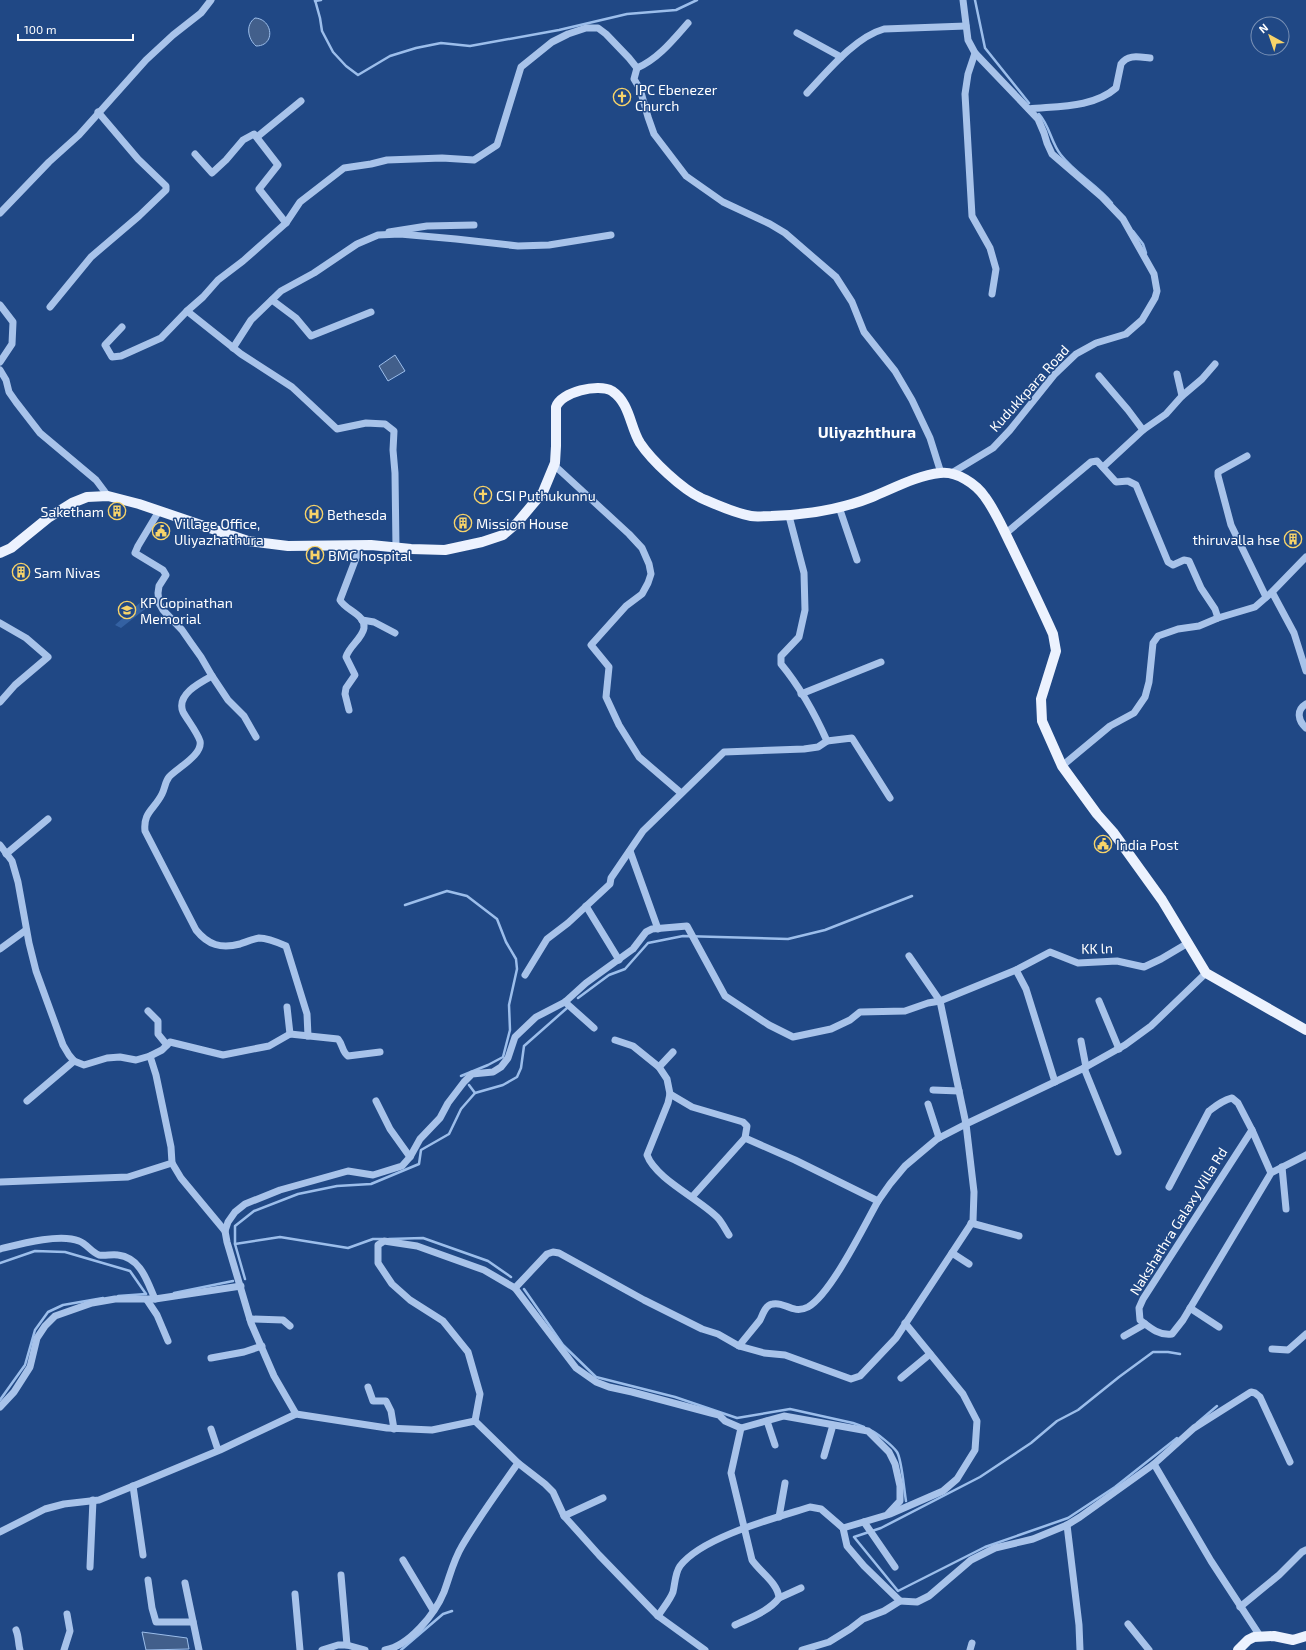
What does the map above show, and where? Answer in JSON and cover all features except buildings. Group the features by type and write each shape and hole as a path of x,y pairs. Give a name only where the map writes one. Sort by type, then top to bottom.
{"main road":[{"path":"0,554 48,518 72,503 87,497 108,496 139,504 248,541 288,546 360,545 445,550 482,542 503,535 516,523 543,492 554,465 556,446 556,407 558,402 562,398 576,392 600,388 612,391 622,402 640,442 666,472 695,495 719,506 752,516 789,516 854,504 918,479 945,473 962,478 974,485 985,497 1005,534 1053,634 1056,651 1041,699 1042,720 1062,766 1097,814 1113,832 1162,900 1206,973 1219,982 1241,992 1306,1030"},
{"path":"1238,1650 1248,1640 1260,1636 1293,1640 1306,1636"}],"street":[{"path":"0,213 49,162 79,135 146,60 173,35 201,13 211,0"},
{"name":"Kudukkpara Road","path":"945,473 993,448 1010,430 1027,407 1054,376 1076,354 1096,342 1126,334 1142,320 1155,298 1157,291 1154,274 1123,219 1102,197 1052,154 1038,120 975,53 968,40 963,0"},
{"path":"637,68 648,63 657,56 688,23"},
{"path":"807,94 841,56 874,32 884,29 966,26"},
{"path":"122,327 106,345 112,357 121,356 162,338 218,280 243,261 286,223 300,202 344,168 388,160 442,158 474,160 497,145 521,67 552,42 568,34 586,28 598,28 606,34 637,68"},
{"path":"797,33 841,56"},
{"path":"975,53 968,74 965,94 972,216 990,248 996,269 992,294"},
{"path":"1029,109 1081,104 1099,99 1116,88 1123,61 1128,57 1150,58"},
{"path":"637,68 634,79 640,88 654,134 686,176 722,202 764,221 785,233 836,277 852,302 864,332 895,371 912,400 945,473"},
{"path":"257,137 301,101"},
{"path":"50,308 91,257 139,216 166,190 166,186 138,159 98,112"},
{"path":"195,154 212,173 226,160 243,140 254,134 278,165 259,189 286,223"},
{"path":"233,348 251,320 281,291 314,273 357,244 378,235 399,229 427,226 474,225"},
{"path":"378,235 449,238 518,246 549,244 611,235"},
{"path":"272,300 296,318 310,336 371,312"},
{"path":"0,305 14,322 12,344 0,362"},
{"path":"187,311 233,348 292,386 337,429 366,423 385,424 394,431 393,450 396,474 396,548"},
{"path":"1103,468 1143,430 1166,414 1182,396 1202,379 1215,364"},
{"path":"0,370 6,380 9,392 40,433 96,480 108,496"},
{"path":"1177,374 1182,396"},
{"path":"1099,376 1143,430"},
{"path":"1247,456 1226,466 1218,472 1231,525 1241,548 1294,633 1306,671"},
{"path":"1005,534 1091,462 1097,461 1116,482 1128,481 1136,485 1168,562 1173,565 1184,560 1189,562 1201,588 1215,609 1218,618"},
{"path":"554,465 642,548 649,564 651,574 642,594 626,606 591,645 609,668 606,696 619,725 639,756 681,793"},
{"path":"839,507 858,560"},
{"path":"159,511 138,546 136,553 164,570 166,575 159,586 158,593 159,603 162,610 182,630 228,700 244,716 256,737"},
{"path":"789,516 804,573 805,610 799,637 781,656 781,664 790,675 816,718 826,741"},
{"path":"360,545 340,600 344,606 362,620 374,622 395,633"},
{"path":"1062,766 1110,726 1134,713 1145,697 1149,682 1154,643 1158,636 1178,629 1199,626 1218,618 1255,607 1269,595 1306,557"},
{"path":"349,710 345,694 346,688 355,675 346,657 347,652 364,629 362,620"},
{"path":"0,623 26,638 48,657 15,685 0,702"},
{"path":"801,694 881,662"},
{"path":"212,676 191,690 181,702 183,712 200,742 200,748 195,755 170,777 160,797 147,814 144,822 145,831 196,930 203,940 216,946 236,945 258,938 273,940 286,946 307,1014 308,1036"},
{"path":"1306,704 1302,706 1299,712 1299,718 1306,728"},
{"path":"525,975 547,939 568,924 610,884 611,878 643,831 724,752 804,750 818,747 826,741 852,738 890,798"},
{"path":"6,854 48,819"},
{"path":"0,845 12,861 18,882 26,930 36,971 63,1045 74,1061 84,1065 107,1058 120,1057 136,1060 150,1056 162,1050 170,1042 223,1055 269,1046 290,1034 338,1039 342,1042 345,1054 348,1056 380,1052"},
{"path":"296,1414 274,1376 250,1320 227,1242 225,1231 228,1222 245,1204 280,1190 348,1171 373,1175 402,1166 410,1157 420,1139 440,1118 464,1082 472,1074 493,1072 501,1067 508,1058 515,1037 536,1018 565,1002 586,983 619,960 633,949 646,932 652,929 658,929 630,851"},
{"path":"586,906 619,960"},
{"name":"KK ln","path":"658,929 687,926 725,996 769,1025 793,1037 832,1029 850,1020 860,1012 905,1011 928,1002 940,1001 1016,970 1050,952 1078,963 1117,961 1144,967 1161,960 1188,943"},
{"path":"0,949 26,930"},
{"path":"515,1288 547,1254 553,1252 560,1253 644,1300 702,1329 718,1334 739,1346 764,1353 785,1355 851,1379 860,1376 896,1338 971,1223 974,1192 966,1124 940,1001 908,956"},
{"path":"1016,970 1026,990 1055,1082"},
{"path":"739,1346 760,1319 767,1307 771,1304 777,1303 790,1309 798,1310 808,1307 817,1299 835,1277 878,1201 890,1184 905,1166 939,1138 1085,1068 1119,1049 1151,1026 1206,973"},
{"path":"1099,1001 1119,1049"},
{"path":"565,1002 594,1028"},
{"path":"287,1007 290,1034"},
{"path":"148,1011 158,1021 158,1034 167,1046"},
{"path":"615,1040 632,1046 659,1066 667,1079 670,1094 647,1154 649,1160 666,1178 716,1217 729,1235"},
{"path":"1081,1041 1085,1068 1118,1152"},
{"path":"659,1066 673,1052"},
{"path":"150,1056 156,1076 171,1147 172,1163 181,1178 225,1231"},
{"path":"26,1101 74,1061"},
{"path":"933,1090 959,1091"},
{"path":"670,1094 692,1107 743,1122 746,1126 745,1138 692,1197"},
{"path":"1169,1187 1209,1111 1224,1100 1232,1098 1238,1103 1271,1173"},
{"path":"376,1101 390,1129 410,1157"},
{"path":"928,1104 939,1138"},
{"name":"Nakshathra Galaxy Villa Rd","path":"1145,1324 1140,1320 1138,1314 1143,1299 1252,1130"},
{"path":"745,1138 795,1160 878,1201"},
{"path":"1124,1336 1145,1324 1157,1332 1166,1335 1172,1334 1190,1308 1271,1173 1306,1155"},
{"path":"0,1182 128,1177 172,1163"},
{"path":"1282,1167 1286,1209"},
{"path":"971,1223 1019,1236"},
{"path":"0,1249 50,1239 78,1240 100,1255 117,1255 135,1261 146,1277 155,1299"},
{"path":"475,1422 480,1394 468,1352 443,1321 410,1300 392,1284 378,1263 378,1245 384,1241 417,1246 484,1270 515,1288 576,1368 596,1382 609,1388 632,1392 718,1415 725,1422 741,1428 784,1416 868,1431 889,1452 895,1464 900,1486 900,1501 887,1515"},
{"path":"952,1253 969,1264"},
{"path":"0,1407 14,1392 30,1367 37,1338 45,1326 55,1316 92,1303 115,1299 147,1300 241,1286"},
{"path":"147,1300 157,1315 168,1341"},
{"path":"1190,1308 1219,1326"},
{"path":"250,1320 283,1320 290,1326"},
{"path":"842,1528 887,1515 943,1491 957,1478 975,1450 977,1421 963,1394 905,1323"},
{"path":"1272,1349 1288,1350 1306,1334"},
{"path":"211,1358 244,1352 262,1346"},
{"path":"901,1378 930,1354"},
{"path":"368,1387 373,1401 386,1401 391,1411 394,1428"},
{"path":"658,1616 672,1594 678,1568 682,1563 720,1538 810,1507 821,1509 842,1528 847,1546 864,1566 900,1601 912,1603 923,1599 929,1596 971,1560 995,1548 1033,1539 1067,1525 1080,1517 1154,1464 1194,1428 1251,1392 1260,1397 1290,1462"},
{"path":"0,1532 45,1509 64,1504 99,1500 218,1450 296,1414 394,1428 432,1430 475,1422"},
{"path":"767,1421 775,1445"},
{"path":"475,1422 518,1462 549,1488 564,1516 599,1555 658,1616 704,1650"},
{"path":"824,1456 833,1425"},
{"path":"741,1428 731,1473 743,1529 752,1560 757,1568 775,1587 779,1593 779,1598"},
{"path":"211,1429 218,1450"},
{"path":"385,1650 404,1642 429,1617 444,1592 454,1559 518,1462"},
{"path":"1154,1464 1211,1561 1260,1636"},
{"path":"779,1517 785,1483"},
{"path":"133,1486 143,1555"},
{"path":"564,1516 603,1498"},
{"path":"90,1567 93,1500"},
{"path":"864,1522 895,1567"},
{"path":"1067,1525 1080,1625 1080,1650"},
{"path":"1240,1607 1279,1575 1302,1552 1306,1550"},
{"path":"403,1560 433,1610"},
{"path":"341,1575 347,1645"},
{"path":"148,1580 152,1608 156,1622 193,1622"},
{"path":"185,1583 199,1650"},
{"path":"735,1625 761,1612 776,1602 779,1598 802,1588"},
{"path":"295,1594 300,1650"},
{"path":"802,1650 829,1642 850,1629 862,1619 884,1611 900,1601"},
{"path":"67,1614 70,1631 64,1650 68,1650"},
{"path":"1128,1624 1149,1650"},
{"path":"16,1630 19,1637 18,1644 20,1650"},
{"path":"322,1650 338,1645 347,1645 365,1650"}],"shaded area":[{"path":"255,18 261,19 266,23 270,32 267,42 256,46 251,40 249,32 250,24"},
{"path":"395,355 405,371 388,381 379,366"},
{"path":"143,600 149,606 121,628 115,625"},
{"path":"142,1632 187,1638 189,1649 146,1650"}],"waterway":[{"path":"315,0 322,31 333,52 346,66 358,75 390,56 416,48 441,43 470,46 559,30 627,14 676,10 697,0"},
{"path":"315,1 321,0"},
{"path":"975,0 985,48 1029,103"},
{"path":"1039,114 1046,124 1061,155 1073,168 1100,190 1112,203"},
{"path":"1133,231 1143,244 1146,253"},
{"path":"405,905 447,891 467,896 497,919 506,942 516,959 517,969 509,1005 510,1030 503,1057 461,1076"},
{"path":"578,998 609,975 625,969 648,943 683,936 788,939 825,930 912,896"},
{"path":"245,1279 235,1244 235,1226 254,1211 298,1194 337,1186 371,1184 419,1164 421,1150 449,1134 461,1109 475,1093 503,1085 517,1077 521,1068 524,1046 567,1008"},
{"path":"469,1085 475,1093"},
{"path":"235,1244 280,1237 348,1248 373,1239 382,1239"},
{"path":"389,1239 423,1238 488,1261 511,1277"},
{"path":"0,1263 35,1251 65,1252 130,1271 146,1294"},
{"path":"174,1293 233,1281"},
{"path":"524,1289 563,1345 596,1377 675,1397 737,1418 790,1409 853,1423 864,1427"},
{"path":"118,1296 146,1294"},
{"path":"0,1400 25,1365 35,1330 48,1312 63,1305 103,1298"},
{"path":"1177,1438 1115,1487 1068,1518 985,1547 898,1591 854,1537 881,1528 980,1477 1031,1443 1057,1421 1078,1410 1153,1352 1180,1354"},
{"path":"1197,1423 1217,1406"},
{"path":"870,1430 885,1440 897,1452 902,1468 906,1501"},
{"path":"401,1650 443,1614 452,1611"}],"place":[{"name":"IPC Ebenezer Church","path":"622,97"},
{"name":"CSI Puthukunnu","path":"483,495"},
{"name":"Saketham","path":"117,511"},
{"name":"Bethesda","path":"314,514"},
{"name":"Mission House","path":"463,523"},
{"name":"Village Office, Uliyazhathura","path":"161,531"},
{"name":"thiruvalla hse","path":"1293,539"},
{"name":"BMC hospital","path":"315,555"},
{"name":"Sam Nivas","path":"21,572"},
{"name":"KP Gopinathan Memorial","path":"127,610"},
{"name":"India Post","path":"1103,844"}],"district":[{"name":"Uliyazhthura","path":"867,431"}]}
